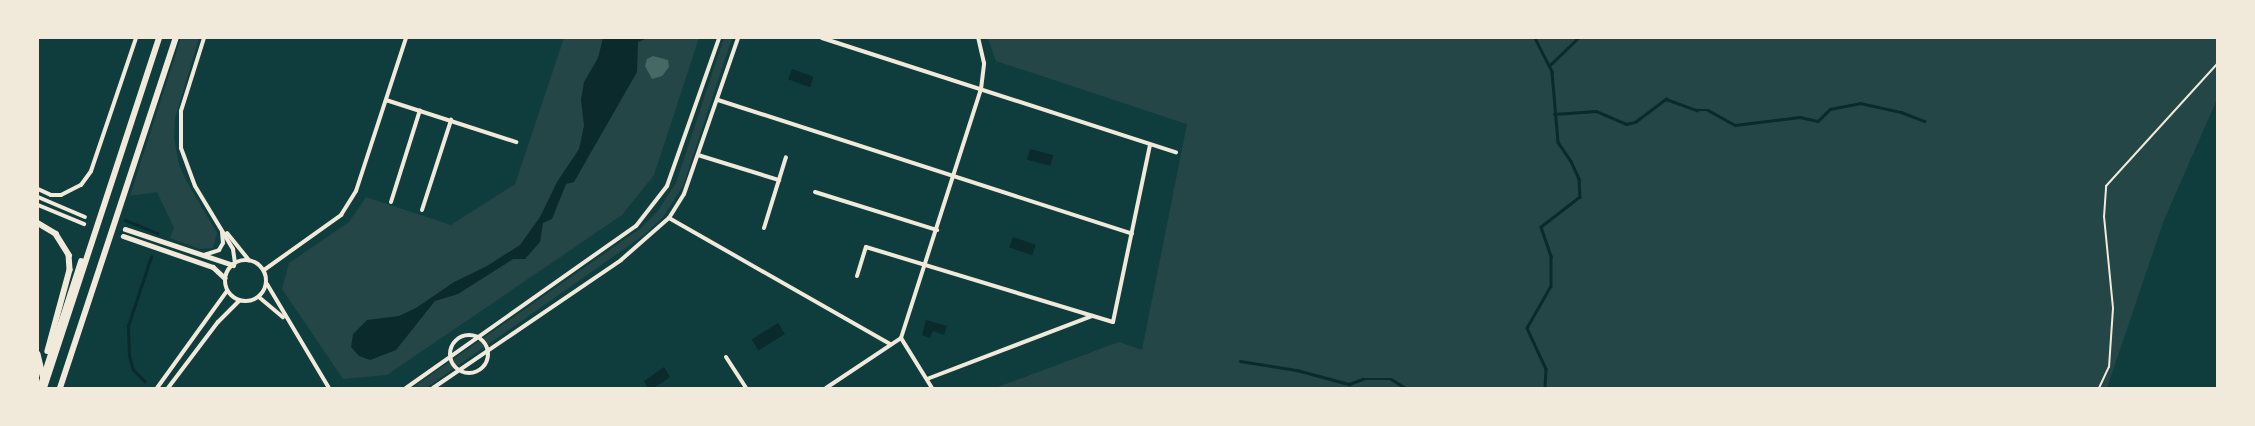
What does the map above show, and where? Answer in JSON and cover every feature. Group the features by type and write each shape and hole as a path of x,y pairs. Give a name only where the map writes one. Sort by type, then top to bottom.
{"highway":[{"path":"44,388 159,38"},
{"path":"60,388 176,38"},
{"path":"39,388 75,278 110,188"},
{"path":"38,223 56,234 69,255 70,270 39,388"},
{"path":"38,354 43,377"}],"street":[{"path":"38,189 51,196 61,195 81,185 91,171 136,38"},
{"path":"204,38 181,111 181,148 195,186 222,227 249,260 264,270 267,284 285,319 330,388"},
{"path":"264,270 341,215 356,191 406,38"},
{"path":"406,388 636,226 668,186 718,38"},
{"path":"432,388 621,260 669,218 684,194 738,38"},
{"path":"822,38 1176,152"},
{"path":"826,388 901,338 956,176 982,89 984,63 978,38"},
{"path":"386,100 516,142"},
{"path":"718,100 1132,234"},
{"path":"390,202 420,110"},
{"path":"422,210 451,120"},
{"path":"857,276 866,247 926,263 1113,322 1150,145"},
{"path":"698,155 779,180"},
{"path":"764,228 786,158"},
{"path":"815,192 937,230"},
{"path":"38,197 84,217"},
{"path":"38,205 84,224"},
{"path":"669,218 890,344"},
{"path":"201,256 219,250 223,243 222,227"},
{"path":"222,227 233,249 234,264 225,278"},
{"path":"125,229 201,256 234,264 249,260"},
{"path":"123,236 213,267 225,278 228,291 239,301 250,302 260,298 267,284"},
{"path":"157,388 228,291"},
{"path":"260,298 285,319"},
{"path":"169,387 218,322 239,301"},
{"path":"927,379 1092,316"},
{"path":"450,357 455,341 470,334 479,337 488,349 485,365 479,371 459,370"},
{"path":"901,338 932,388"},
{"path":"450,357 459,370"},
{"path":"726,358 746,388"}],"lane":[{"path":"2099,388 2109,367 2113,308 2104,216 2106,186 2218,63"}],"shaded area":[{"path":"181,38 199,38 175,118 174,138 179,165 217,233 213,248 200,249 170,238 174,228 157,192 130,196"},
{"path":"564,38 699,38 654,175 622,215 387,375 343,379 282,289 289,263 349,222 366,197 451,225 515,184"},
{"path":"603,38 647,38 638,42 637,72 574,182 566,184 552,219 543,223 540,242 525,259 513,259 458,294 435,301 396,350 370,360 359,356 351,347 353,334 367,320 399,316 416,308 454,282 487,266 520,245 540,217 557,182 579,149 584,126 581,99 584,82 598,58"},
{"path":"724,38 732,38 683,186 663,217 644,235 426,388 412,388 641,228 657,212 676,183"},
{"path":"988,38 2217,38 2218,97 2164,220 2107,388 995,388 1119,342 1142,350 1187,124 996,61"},
{"path":"792,69 814,77 810,87 788,79"},
{"path":"1030,149 1053,155 1050,166 1027,160"},
{"path":"1013,237 1036,245 1032,255 1009,247"},
{"path":"926,320 947,326 944,335 933,331 930,338 922,335"},
{"path":"778,323 785,334 759,350 752,339"},
{"path":"664,367 670,377 654,388 648,388 644,381"}],"building":[{"path":"653,56 668,60 669,67 662,76 652,79 645,66 647,59"}],"waterway":[{"path":"1535,38 1552,72 1558,142 1571,161 1579,179 1580,197 1541,227 1551,256 1551,286 1527,328 1546,369 1545,388"},
{"path":"1550,65 1578,38"},
{"path":"1554,114 1596,111 1626,124 1635,122 1666,99 1697,110 1708,110 1735,125 1800,117 1818,121 1830,109 1860,103 1901,112 1924,121"},
{"path":"125,220 157,233"},
{"path":"145,382 133,370 129,356 128,326 151,257"},
{"path":"1240,361 1297,370 1349,384 1363,379 1391,379 1406,388"}]}
